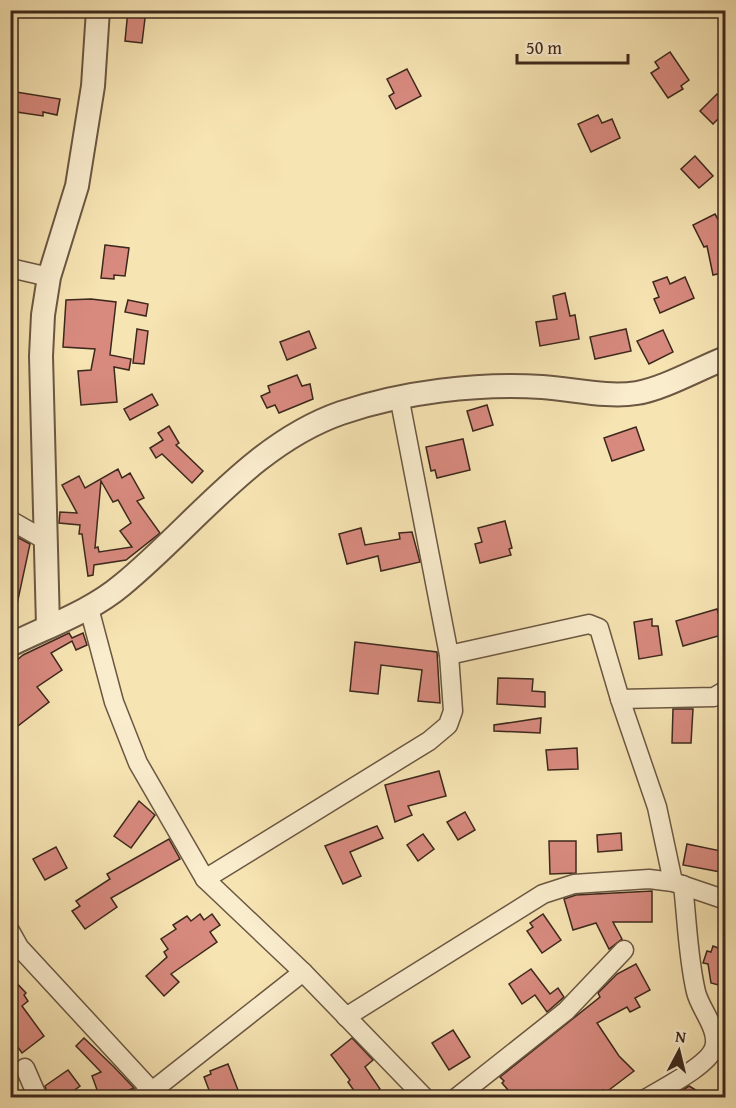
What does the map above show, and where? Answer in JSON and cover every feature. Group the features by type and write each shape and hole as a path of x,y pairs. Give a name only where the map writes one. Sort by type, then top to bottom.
{"street":[{"path":"48,626 41,356 43,315 49,277 77,186 93,86 98,10"},
{"path":"10,268 49,277"},
{"path":"10,645 89,608 120,587 220,493 296,433 340,413 399,396 490,388 541,387 632,394 726,358"},
{"path":"205,879 429,741 448,725 453,711 449,654 399,396"},
{"path":"10,520 45,540"},
{"path":"89,608 114,702 138,763 205,879 303,972 425,1098"},
{"path":"449,654 589,624 599,628 620,699 657,807 678,884 696,993 714,1034 715,1047 711,1054 684,1076 647,1098"},
{"path":"620,699 714,697 726,690"},
{"path":"346,1017 543,894 574,884 650,879 678,884 726,900"},
{"path":"10,932 19,946 145,1094 303,972"},
{"path":"456,1098 566,1011 624,950"},
{"path":"25,1068 39,1098"}],"building":[{"path":"128,10 146,10 142,43 125,41"},
{"path":"670,52 689,80 681,86 683,89 668,98 651,73 659,68 655,62"},
{"path":"407,69 421,96 396,109 389,96 394,93 387,79"},
{"path":"10,91 60,99 57,115 43,112 43,116 10,111"},
{"path":"717,94 726,103 726,111 713,124 700,111"},
{"path":"598,115 602,123 612,119 620,138 591,152 578,124"},
{"path":"695,156 713,176 699,188 681,169"},
{"path":"715,214 726,233 726,272 713,275 707,246 704,247 693,225"},
{"path":"105,245 129,248 125,276 114,275 114,279 101,278"},
{"path":"667,277 670,284 685,277 694,298 660,313 654,299 659,297 653,282"},
{"path":"565,293 570,316 575,315 579,339 540,346 536,322 557,319 553,296"},
{"path":"91,299 116,302 110,355 131,359 129,370 114,367 117,402 81,405 78,371 91,370 95,349 63,347 66,300"},
{"path":"128,300 148,304 146,316 125,312"},
{"path":"137,329 148,331 144,364 133,363"},
{"path":"626,329 631,351 595,359 590,337"},
{"path":"663,330 673,352 649,364 637,341"},
{"path":"309,331 316,348 287,360 280,342"},
{"path":"297,375 302,386 310,384 313,399 279,413 275,405 267,408 261,396 270,392 268,386"},
{"path":"152,394 158,405 130,420 124,409"},
{"path":"487,405 493,425 473,431 467,411"},
{"path":"169,426 179,443 176,445 203,471 192,483 162,454 156,458 150,448 163,440 158,433"},
{"path":"636,427 644,450 612,461 604,438"},
{"path":"463,439 470,470 437,478 435,470 431,471 426,447"},
{"path":"118,469 122,478 130,473 144,498 137,501 160,533 126,560 94,565 93,575 88,576 82,534 79,534 80,525 59,523 60,512 77,513 62,485 79,476 85,488","holes":["101,481 113,502 118,500 131,523 120,531 132,547 99,552 98,547 95,548"]},
{"path":"505,521 512,548 509,549 511,555 480,563 475,544 482,542 478,528"},
{"path":"361,528 365,545 400,539 399,533 412,532 420,562 381,571 378,556 347,564 339,534"},
{"path":"15,536 30,544 16,609 10,608 10,557"},
{"path":"717,609 725,634 683,646 676,621"},
{"path":"652,619 652,626 658,626 662,655 639,659 634,622"},
{"path":"69,633 72,638 83,633 87,645 76,650 72,641 51,653 62,670 37,687 49,702 10,732 10,666 23,655"},
{"path":"355,642 437,652 440,703 418,701 422,670 381,665 378,694 350,691"},
{"path":"498,678 533,679 532,691 545,692 545,707 497,704"},
{"path":"673,709 693,709 691,743 672,743"},
{"path":"541,718 540,733 494,731 494,725"},
{"path":"577,748 578,769 548,770 546,750"},
{"path":"439,771 446,796 408,806 412,815 395,822 385,785"},
{"path":"139,801 155,815 131,848 114,836"},
{"path":"465,812 475,830 458,840 447,822"},
{"path":"377,826 383,838 350,852 361,876 343,884 325,846"},
{"path":"621,833 622,850 598,852 597,835"},
{"path":"423,834 434,849 418,861 407,845"},
{"path":"169,839 180,859 111,898 117,907 85,929 72,911 80,906 76,901 110,879 107,874"},
{"path":"549,841 576,841 576,873 550,874"},
{"path":"687,844 726,852 726,873 683,865"},
{"path":"56,847 67,868 45,880 33,859"},
{"path":"652,891 652,922 613,922 622,939 609,949 596,923 573,930 564,899 576,895"},
{"path":"200,914 204,920 212,914 220,925 210,932 217,942 171,974 179,982 164,996 146,976 167,957 164,952 168,949 161,939 176,929 173,925 187,916 191,921"},
{"path":"543,914 561,940 542,953 527,931 533,927 530,923"},
{"path":"713,946 726,951 726,987 711,983 708,964 703,963 707,951 711,952"},
{"path":"636,964 650,990 635,998 640,1007 630,1012 627,1007 597,1023 619,1056 634,1071 605,1093 603,1090 591,1098 515,1098 502,1083 504,1081 500,1077 600,997 598,993 617,974"},
{"path":"531,969 550,994 558,988 564,997 547,1012 535,995 522,1004 509,984"},
{"path":"10,976 26,993 24,995 28,1001 22,1006 44,1036 22,1053 17,1046 10,1051"},
{"path":"453,1030 470,1057 449,1070 432,1043"},
{"path":"84,1038 134,1088 110,1098 100,1098 92,1076 101,1072 76,1046"},
{"path":"352,1038 373,1060 365,1067 380,1089 367,1098 359,1098 348,1082 350,1080 331,1055"},
{"path":"228,1064 241,1098 212,1098 204,1077 211,1074 210,1071"},
{"path":"68,1070 80,1086 64,1098 49,1098 45,1086"},
{"path":"689,1086 709,1098 670,1098"}]}
